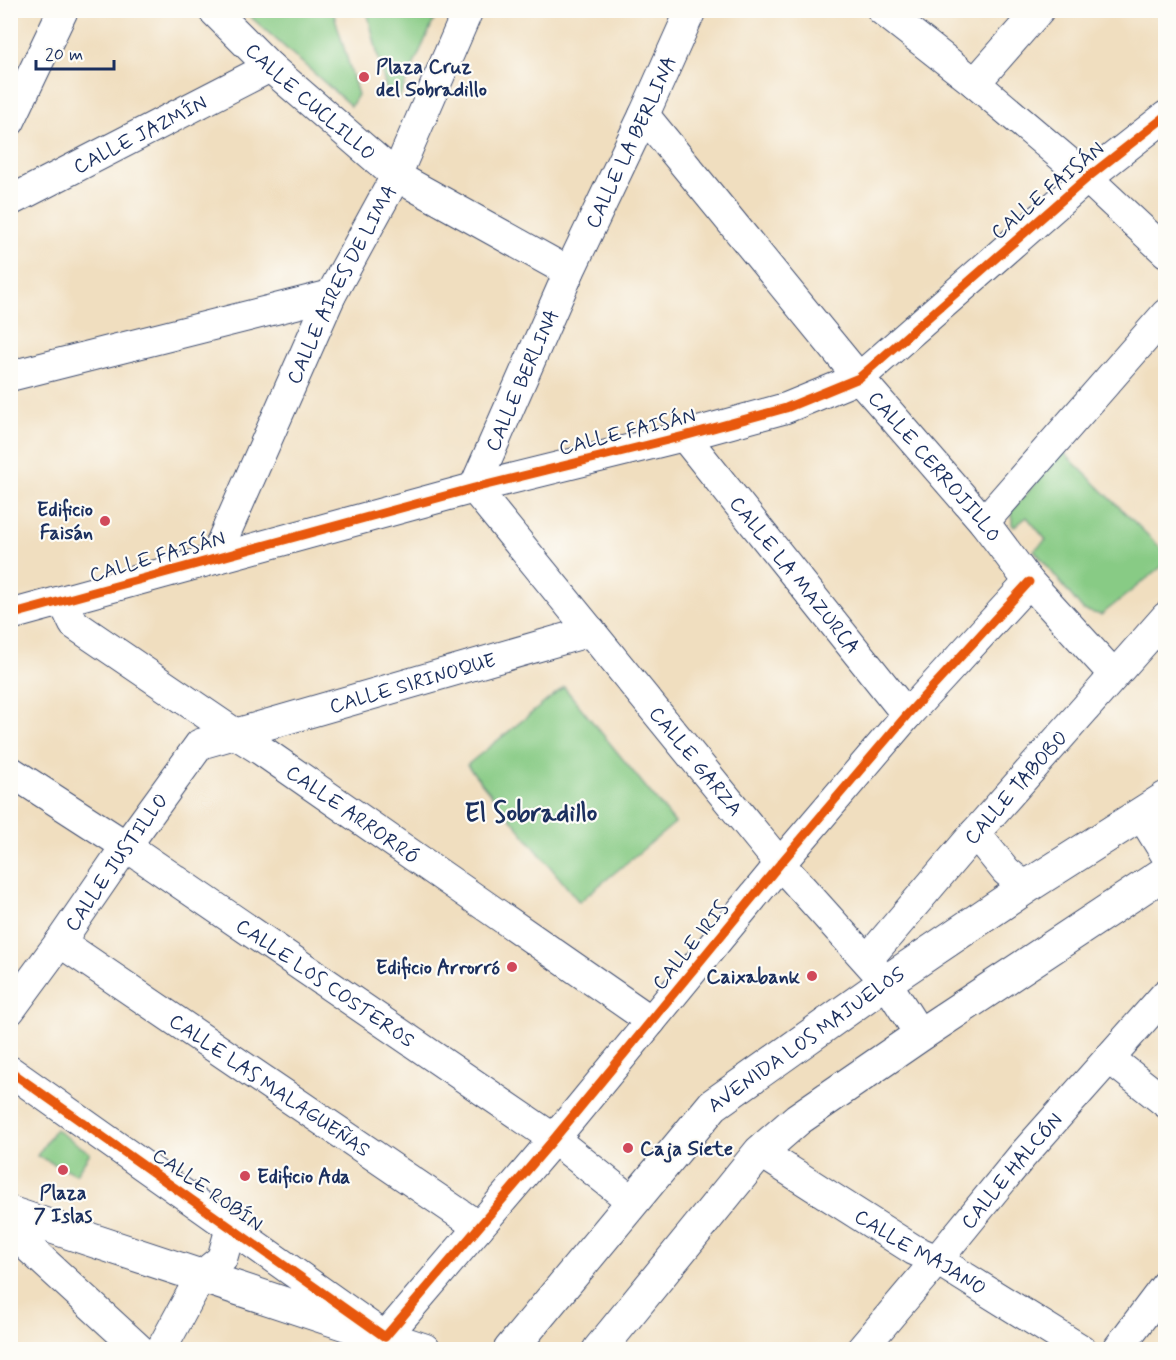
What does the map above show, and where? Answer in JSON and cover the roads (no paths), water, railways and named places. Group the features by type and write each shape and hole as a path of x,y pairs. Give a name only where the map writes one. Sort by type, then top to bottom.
{"street":[{"path":"10,121 63,10"},
{"name":"CALLE CUCLILLO","path":"213,10 270,67 396,176 569,272"},
{"name":"CALLE AIRES DE LIMA","path":"214,559 331,295 396,176 468,10"},
{"name":"CALLE LA BERLINA","path":"569,272 691,10"},
{"path":"882,10 975,83 1087,178 1166,252"},
{"path":"975,83 1039,10"},
{"name":"CALLE JAZMÍN","path":"10,201 270,67"},
{"name":"CALLE CERROJILLO","path":"644,115 859,378 984,522 1029,582 1113,675"},
{"name":"CALLE FAISÁN","path":"10,615 474,488 786,408 859,378 1087,178 1166,116"},
{"name":"CALLE BERLINA","path":"474,488 569,272"},
{"path":"10,376 331,295"},
{"path":"984,522 1166,314"},
{"name":"CALLE LA MAZURCA","path":"684,436 907,715"},
{"name":"CALLE GARZA","path":"474,488 780,864 876,971 920,1035"},
{"name":"CALLE IRIS","path":"385,1336 554,1139 780,864 907,715 1029,582"},
{"name":"CALLE ARRORRÓ","path":"63,601 74,624 261,750 651,1021"},
{"name":"CALLE TABOBO","path":"876,971 975,833 1166,617"},
{"name":"CALLE SIRINOQUE","path":"234,733 591,631"},
{"name":"CALLE JUSTILLO","path":"10,1010 200,744 234,733"},
{"name":"CALLE LOS COSTEROS","path":"13,779 126,846 554,1139 633,1202"},
{"path":"1153,806 1166,855"},
{"name":"AVENIDA LOS MAJUELOS","path":"510,1350 713,1105 876,971 1031,884 1153,806"},
{"path":"975,833 1018,881 1031,884"},
{"path":"599,1350 760,1152 798,1119 1166,872"},
{"name":"CALLE LAS MALAGUEÑAS","path":"60,942 479,1227"},
{"name":"CALLE HALCÓN","path":"861,1350 1023,1156 1166,994"},
{"path":"1109,1058 1166,1103"},
{"name":"CALLE ROBÍN","path":"10,1071 385,1336"},
{"name":"CALLE MAJANO","path":"760,1152 915,1250 937,1260 1082,1350"},
{"path":"10,1214 19,1256 140,1350"},
{"path":"10,1214 424,1350"},
{"name":"CALLE ROBÍN","path":"161,1350 201,1276 222,1259 231,1227"},
{"path":"1117,1350 1166,1285"}],"place":[{"name":"Plaza Cruz del Sobradillo","path":"364,77"},
{"name":"Edificio Faisán","path":"105,521"},
{"name":"Edificio Arrorró","path":"512,967"},
{"name":"Caixabank","path":"812,976"},
{"name":"Caja Siete","path":"628,1148"},
{"name":"Plaza 7 Islas","path":"63,1170"},
{"name":"Edificio Ada","path":"245,1176"}],"district":[{"name":"El Sobradillo","path":"531,812"}]}
